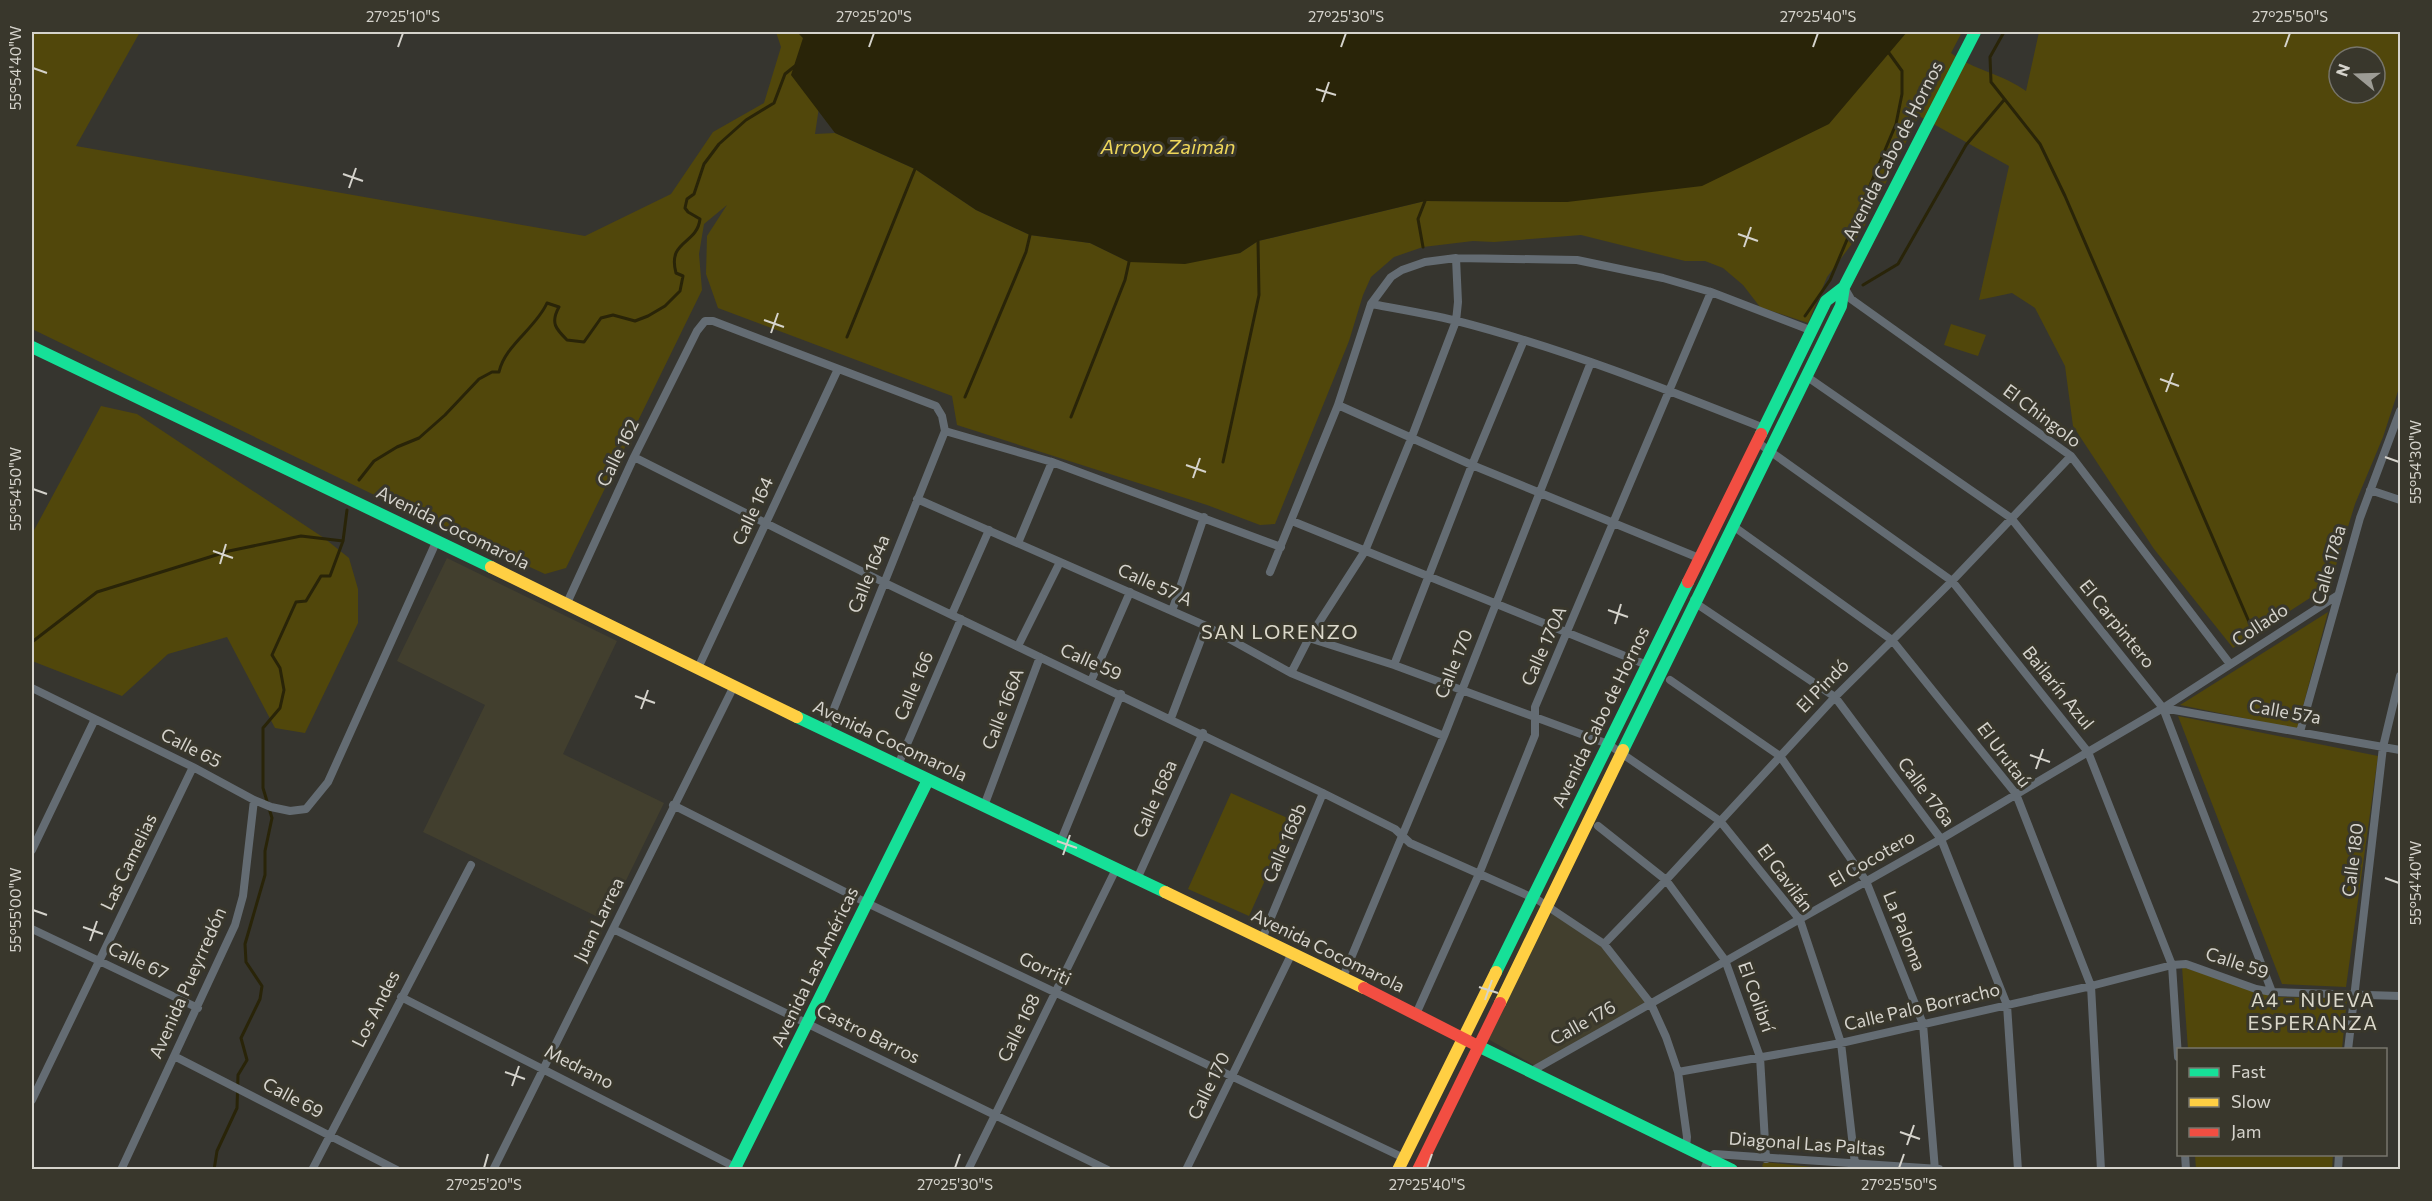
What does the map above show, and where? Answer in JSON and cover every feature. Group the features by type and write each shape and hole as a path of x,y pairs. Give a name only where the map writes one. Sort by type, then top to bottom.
{"main road":[{"name":"Avenida Cabo de Hornos","path":"1418,1170 1694,602 1841,306 1844,287 1975,32"},
{"name":"Avenida Cabo de Hornos","path":"1401,1164 1764,429 1810,330 1826,301 1844,287"},
{"name":"Avenida Cocomarola","path":"32,347 437,540 928,780 1343,977 1530,1072 1686,1147 1706,1164 1732,1170"},
{"name":"Avenida Las Américas","path":"737,1169 928,780"}],"street":[{"path":"1291,673 1310,638 1365,551 1411,439 1455,321 1458,302 1456,258"},
{"path":"1270,572 1338,405 1371,304 1391,277 1402,270 1425,262 1456,258 1577,260 1663,278 1712,292 1810,330"},
{"name":"El Chingolo","path":"1844,287 1851,299 2072,456 2230,664"},
{"name":"Calle 170A","path":"1416,1014 1479,874 1535,735 1535,706 1712,292"},
{"path":"1371,304 1455,321 1524,340 1669,390 1764,429"},
{"name":"Calle 162","path":"567,603 634,457 697,331 705,321 713,321 838,369"},
{"path":"1394,665 1472,465 1524,340"},
{"name":"Calle 170","path":"1343,977 1444,736 1591,362"},
{"path":"838,369 936,406 942,416 945,431 1052,462 1281,547"},
{"name":"Calle 164","path":"698,668 838,369"},
{"name":"El Carpintero","path":"1806,376 2011,518 2163,708 2272,992"},
{"path":"1338,405 1472,465 1699,558"},
{"name":"Calle 178a","path":"2300,732 2370,490 2400,411"},
{"name":"Calle 164a","path":"825,730 945,431"},
{"name":"Bailarín Azul","path":"1757,442 1952,581 2088,752 2172,965 2177,1048"},
{"name":"El Pindó","path":"1604,944 1834,697 1952,581 2072,456"},
{"name":"Calle 59","path":"634,457 883,582 1203,733 1395,829 1410,843 1547,906 1604,944 1651,1004 1678,1072 1687,1137 1686,1147"},
{"path":"1018,543 1052,462"},
{"path":"2370,490 2400,500"},
{"name":"Calle 57 A","path":"917,499 1206,626 1291,673 1444,736"},
{"path":"1172,611 1204,517"},
{"path":"1292,520 1647,665"},
{"name":"El Urutaú","path":"1733,526 1892,640 2016,794 2091,986 2101,1170"},
{"path":"952,614 989,530"},
{"name":"Calle 65","path":"32,688 193,767 254,800 290,811 306,809 328,782 437,540"},
{"path":"1018,646 1060,562"},
{"name":"Calle 176a","path":"1684,589 1694,596 1694,602 1834,697 1941,839 2007,1005 2018,1170"},
{"path":"1091,681 1130,592"},
{"name":"Collado","path":"2230,664 2338,595"},
{"name":"Calle 166","path":"898,765 961,619"},
{"path":"1171,718 1206,626"},
{"name":"El Gavilán","path":"1310,638 1394,665 1608,744 1720,821 1800,920 1840,1043 1855,1164"},
{"name":"Calle 166A","path":"984,806 1040,657"},
{"name":"El Cocotero","path":"1651,1004 1941,839 2163,708 2230,664"},
{"name":"Calle 180","path":"2348,1048 2383,747 2400,676"},
{"name":"La Paloma","path":"1670,680 1780,756 1866,881 1923,1024 1936,1169"},
{"name":"Juan Larrea","path":"493,1170 734,686"},
{"path":"1060,843 1121,694"},
{"name":"Calle 57a","path":"2163,708 2400,750"},
{"path":"32,850 95,719"},
{"name":"Calle 168a","path":"1137,879 1203,733"},
{"name":"Las Camelias","path":"32,1100 193,767"},
{"name":"Calle 168b","path":"1262,939 1323,793"},
{"name":"Avenida Pueyrredón","path":"121,1170 198,1008 238,915 243,896 254,800"},
{"name":"Gorriti","path":"674,805 867,903 1233,1076 1401,1164"},
{"name":"El Colibrí","path":"1598,826 1666,880 1725,960 1760,1058 1766,1159"},
{"name":"Los Andes","path":"312,1170 471,865"},
{"name":"Calle 168","path":"968,1170 1116,869"},
{"name":"Calle 67","path":"32,929 198,1008"},
{"name":"Castro Barros","path":"613,929 1108,1170"},
{"name":"Calle 170","path":"1186,1170 1292,953"},
{"name":"Calle 59","path":"2172,965 2186,964 2256,989 2272,992 2400,996"},
{"name":"Calle Palo Borracho","path":"1678,1072 1840,1043 2091,986 2172,965"},
{"name":"Medrano","path":"401,997 544,1068 737,1169"},
{"name":"Calle 176","path":"1530,1072 1651,1004"},
{"name":"Calle 69","path":"174,1056 397,1170"},
{"name":"Diagonal Las Paltas","path":"1706,1164 1714,1154 1936,1169"}],"shaded area":[{"path":"32,32 140,32 76,146 585,236 671,194 713,132 764,103 781,47 776,32 800,32 823,80 815,134 835,133 915,169 976,210 1030,235 1090,243 1129,262 1240,253 1258,241 1425,201 1567,202 1903,32 1962,32 1951,53 2026,91 2039,32 2400,32 2400,385 2383,437 2355,504 2330,585 2233,648 2154,549 2073,426 2065,366 2035,308 2012,293 1979,300 2009,166 1919,116 1863,229 1827,277 1808,323 1760,307 1743,285 1723,268 1705,261 1685,261 1581,235 1494,242 1473,241 1423,247 1394,257 1371,277 1349,341 1275,524 1260,525 1207,505 957,425 952,396 718,308 706,274 707,236 727,205 704,224 699,254 702,290 566,568 545,574 395,505 32,329"},
{"path":"1951,324 1986,335 1978,356 1944,345"},
{"path":"101,406 137,414 324,538 349,558 358,589 358,623 305,733 275,728 227,637 168,654 122,696 32,661 32,534"},
{"path":"447,558 617,641 563,754 664,803 606,921 423,832 485,705 397,661"},
{"path":"2328,612 2297,729 2180,705"},
{"path":"2178,716 2378,756 2346,987 2282,984"},
{"path":"1231,793 1292,820 1249,916 1188,889"},
{"path":"1553,911 1603,948 1651,1004 1537,1067 1488,1039 1513,983"},
{"path":"2182,967 2277,997 2347,999 2342,1048 2188,1048"},
{"path":"2195,1156 2333,1156 2332,1170 2196,1169"},
{"path":"1764,1162 1832,1169 1768,1170 1762,1166"}],"water":[{"name":"Arroyo Zaimán","path":"797,32 1907,32 1829,124 1702,186 1567,202 1425,201 1258,241 1240,253 1185,264 1129,262 1090,243 1030,235 976,210 915,169 835,133 791,75 803,38"}],"waterway":[{"path":"2004,32 1990,57 1991,82 2040,144 2065,196 2253,631"},
{"path":"1805,316 1830,280 1896,124 1902,94 1902,71 1889,53"},
{"path":"359,480 374,461 397,447 419,438 445,415 479,379 492,372 499,372 507,353 536,321 547,303 559,307 555,322 563,336 567,340 584,342 601,318 613,315 635,321 665,306 680,291 683,276 676,273 674,262 676,254 698,227 700,219 685,208 687,199 694,194 704,164 719,144 746,120 774,103 785,74 795,66"},
{"path":"1863,285 1898,264 1966,145 2004,100"},
{"path":"847,337 915,169"},
{"path":"1423,247 1418,219 1425,201"},
{"path":"965,397 1026,252 1030,235"},
{"path":"1223,462 1259,295 1258,241"},
{"path":"1071,417 1125,280 1129,262"},
{"path":"214,1170 217,1151 237,1108 238,1075 247,1060 241,1038 260,999 262,986 246,962 245,944 265,875 265,851 272,818 263,788 263,728 280,708 284,690 280,668 272,655 296,602 306,601 321,576 330,576 343,541 347,510"},
{"path":"32,642 97,592 229,551 301,536 343,541"}],"traffic: fast":[{"path":"1623,750 1841,306 1844,287 1975,32"},
{"path":"1761,434 1826,301 1844,287"},
{"path":"32,347 491,567"},
{"path":"1496,972 1688,582"},
{"path":"797,717 1165,892"},
{"path":"734,1170 928,780"},
{"path":"1478,1046 1732,1170"}],"traffic: slow":[{"path":"491,567 797,717"},
{"path":"1500,1003 1623,750"},
{"path":"1165,892 1364,988"},
{"path":"1398,1170 1496,972"}],"traffic: jam":[{"path":"1688,582 1761,434"},
{"path":"1364,988 1478,1046"},
{"path":"1418,1170 1500,1003"}],"district":[{"name":"SAN LORENZO","path":"1280,632"},
{"name":"A4 - NUEVA ESPERANZA","path":"2313,1012"}]}
